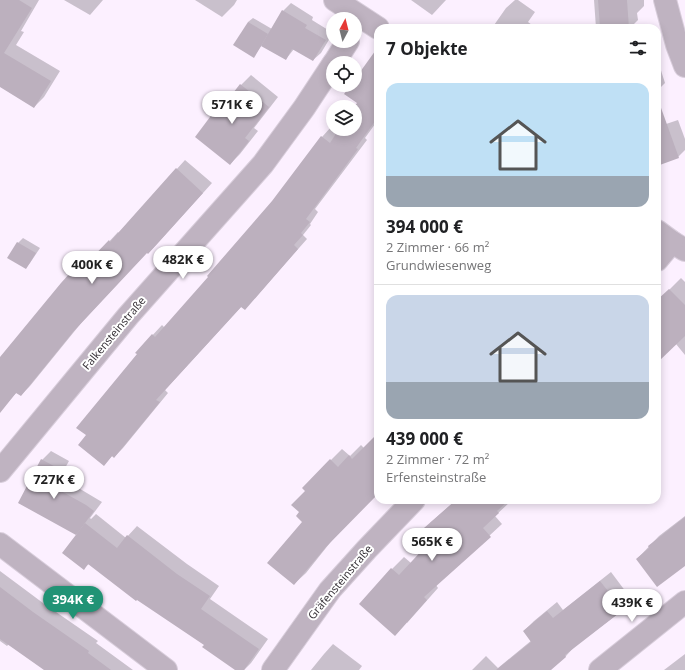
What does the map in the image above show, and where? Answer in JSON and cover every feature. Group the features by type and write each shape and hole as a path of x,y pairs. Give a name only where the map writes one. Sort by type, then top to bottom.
{"street":[{"path":"335,0 365,25"},
{"path":"665,0 685,66"},
{"name":"Falkensteinstraße","path":"0,471 128,316 263,164 304,108 326,75"},
{"path":"661,255 671,241"},
{"name":"Gräfensteinstraße","path":"273,670 330,590 410,504"},
{"path":"0,544 166,670"},
{"path":"600,670 685,602"}],"building":[{"path":"0,0 19,0 32,8 4,53 51,81 34,108 0,87"},
{"path":"598,0 627,0 629,24 600,24"},
{"path":"282,10 307,25 305,28 326,40 313,61 292,49 286,60 261,46"},
{"path":"248,22 268,34 254,58 233,45"},
{"path":"374,53 374,123 356,148 358,149 306,219 310,222 301,233 303,235 294,245 298,249 245,310 241,307 156,400 160,402 114,458 112,456 104,466 78,445 86,435 76,428 137,354 135,353 152,334 155,337 272,201 321,136 330,143 334,136 362,136 362,100 353,100 344,94 346,92 362,92 362,69"},
{"path":"240,84 269,107 245,138 249,141 230,165 195,137 213,113 216,115"},
{"path":"661,108 679,158 661,165"},
{"path":"176,168 203,193 148,254 147,253 73,332 21,396 16,393 0,413 0,357 80,262 84,266 109,240 110,242"},
{"path":"17,242 36,253 26,269 7,258"},
{"path":"669,289 685,305 685,336 661,359 661,296"},
{"path":"374,437 374,498 326,547 294,585 267,563 302,522 296,516 299,512 291,505 305,491 302,488 330,459 338,467 349,455 352,459"},
{"path":"41,459 61,470 52,486 94,511 76,535 18,503"},
{"path":"451,504 505,504 497,511 499,513 483,528 491,537 424,597 427,600 395,636 359,604 391,568 399,575 426,546 416,535"},
{"path":"685,517 685,566 657,587 636,559 649,548 648,546"},
{"path":"85,523 117,548 127,535 177,574 210,596 201,609 259,649 244,670 235,670 202,647 204,645 137,600 136,601 88,564 84,570 62,553"},
{"path":"600,581 623,610 565,655 566,657 551,670 496,670 531,642 523,631 547,611 553,618"},
{"path":"0,587 89,651 88,653 111,670 44,670 0,639"}]}
